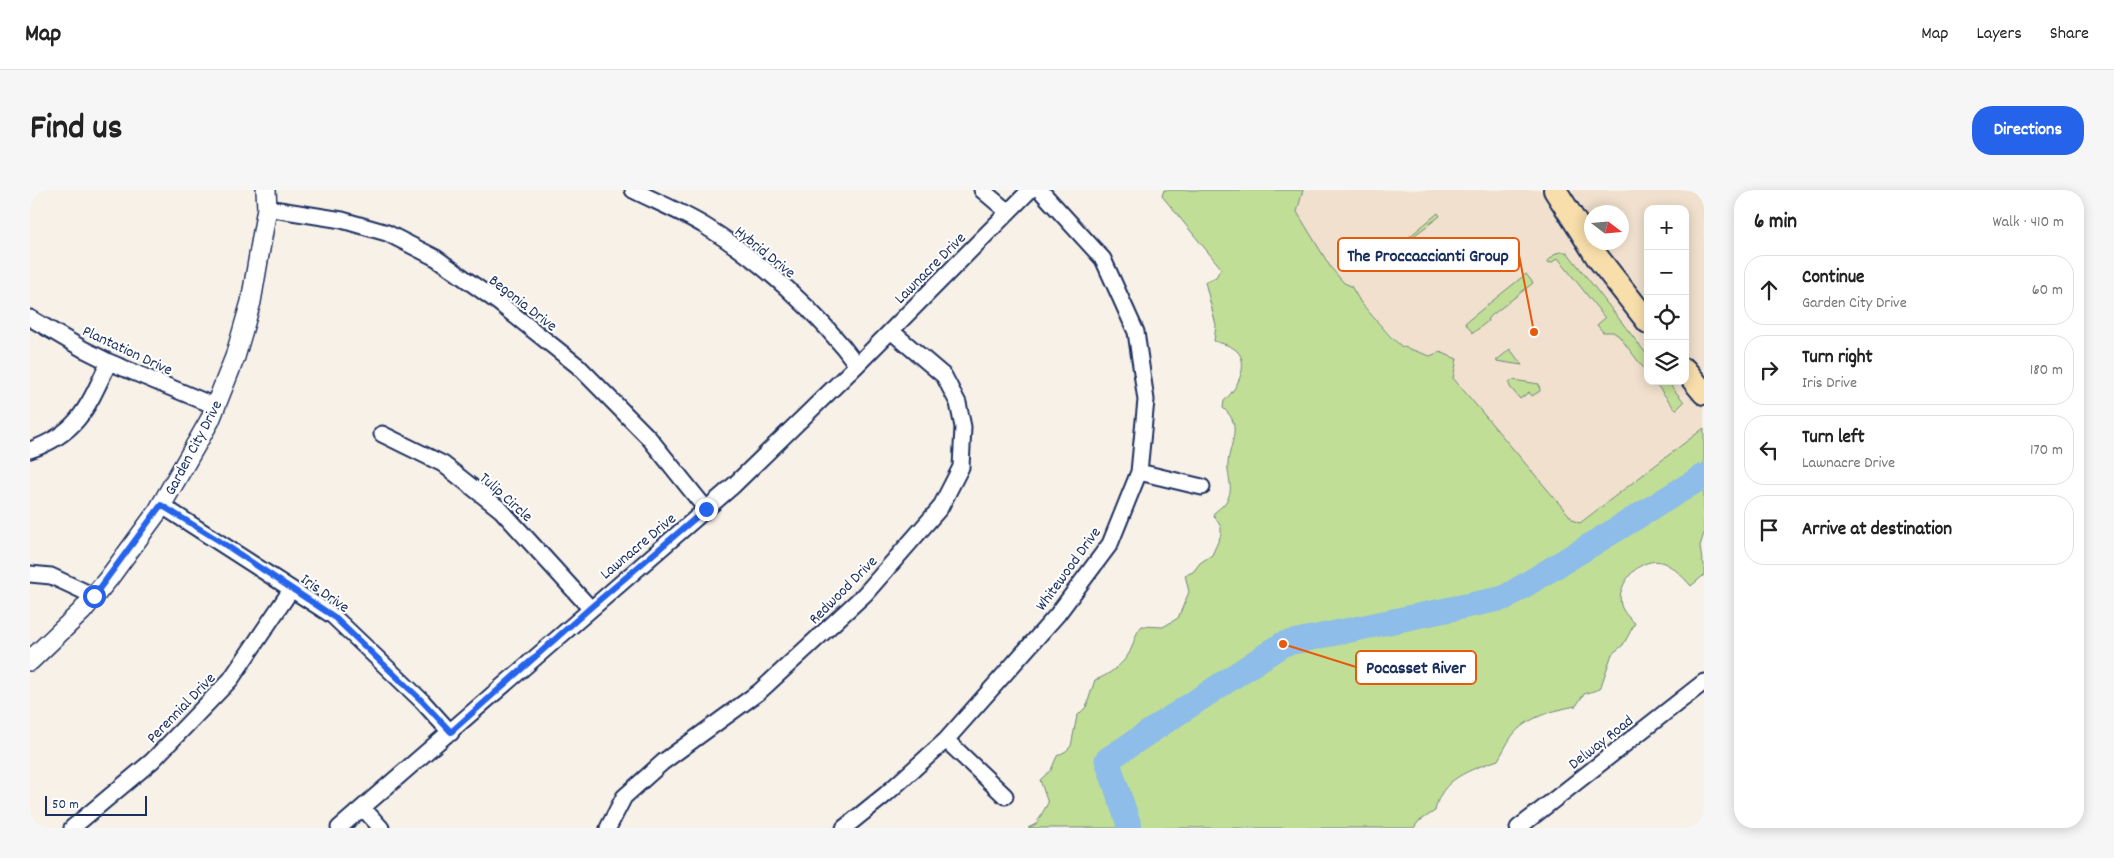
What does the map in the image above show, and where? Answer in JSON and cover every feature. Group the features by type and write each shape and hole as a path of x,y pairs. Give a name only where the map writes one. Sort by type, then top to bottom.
{"main road":[{"path":"1539,190 1576,226"},
{"path":"1555,190 1598,258 1644,317"},
{"path":"1689,375 1704,393"}],"street":[{"name":"Hybrid Drive","path":"633,190 704,226 735,247 817,317 857,365"},
{"path":"982,190 1008,212"},
{"name":"Lawnacre Drive","path":"340,828 590,608 734,485 857,365 1030,190"},
{"name":"Whitewood Drive","path":"844,828 885,795 946,740 1057,615 1110,544 1139,472 1146,400 1136,332 1103,259 1040,190"},
{"name":"Garden City Drive","path":"30,661 94,596 161,505 210,420 235,357 251,302 267,199"},
{"name":"Begonia Drive","path":"267,199 387,233 436,258 500,303 578,366 649,438 706,509"},
{"name":"Plantation Drive","path":"30,318 82,349 109,362 215,406"},
{"name":"Redwood Drive","path":"608,828 624,797 663,762 758,692 780,672 865,594 940,508 961,467 963,427 958,403 944,376 891,331"},
{"path":"30,450 44,445 65,433 77,421 89,404 109,362"},
{"name":"Tulip Circle","path":"382,434 443,464 501,510 590,608"},
{"path":"1139,472 1202,487"},
{"name":"Iris Drive","path":"161,505 333,616 422,701 451,732"},
{"path":"30,574 51,576 94,596"},
{"name":"Perennial Drive","path":"72,828 152,761 231,679 291,590"},
{"name":"Delway Road","path":"1518,828 1704,682"},
{"path":"946,740 1005,796"},
{"path":"363,808 381,828"}],"shaded area":[{"path":"1303,190 1704,190 1704,428 1579,523 1574,521 1453,378 1430,356 1401,346 1361,303 1351,286 1344,283 1331,268 1297,212"}],"green space":[{"path":"1164,190 1303,190 1297,212 1331,268 1344,283 1351,286 1361,303 1401,346 1430,356 1440,352 1457,359 1453,378 1574,521 1580,523 1704,428 1704,533 1700,546 1704,563 1704,575 1691,586 1672,567 1656,561 1639,567 1632,573 1622,588 1620,597 1623,610 1635,623 1623,645 1612,654 1600,689 1584,694 1576,706 1541,715 1518,729 1498,760 1467,772 1450,783 1438,800 1435,811 1418,822 1414,828 1028,828 1036,824 1048,803 1040,780 1051,770 1057,756 1071,746 1077,716 1086,707 1095,680 1122,663 1142,626 1163,627 1178,618 1189,592 1185,575 1193,572 1200,563 1212,555 1221,535 1221,527 1213,514 1228,499 1230,486 1228,462 1234,430 1230,415 1223,408 1224,401 1233,391 1240,378 1242,363 1241,357 1235,349 1214,341 1216,325 1205,282 1216,277 1221,268 1162,196"},
{"path":"1438,213 1440,216 1392,251"},
{"path":"1567,252 1644,351 1644,369 1619,336 1613,332 1603,332 1597,325 1605,318 1558,258 1551,263 1547,262 1556,253"},
{"path":"1526,274 1533,283 1487,319 1488,321 1473,333 1465,323"},
{"path":"1510,349 1522,365 1496,361"},
{"path":"1513,380 1539,384 1540,391 1532,396 1529,392 1520,399 1510,387 1509,382"},
{"path":"1657,385 1670,385 1684,402 1677,409 1674,408"}],"waterway":[{"path":"1130,828 1107,760 1283,644 1504,598 1704,476"}],"place":[{"name":"The Proccaccianti Group","path":"1534,332"},
{"name":"Pocasset River","path":"1283,644"}],"route":[{"path":"94,596 161,505 333,616 382,661 451,732 590,608 706,509"}]}
